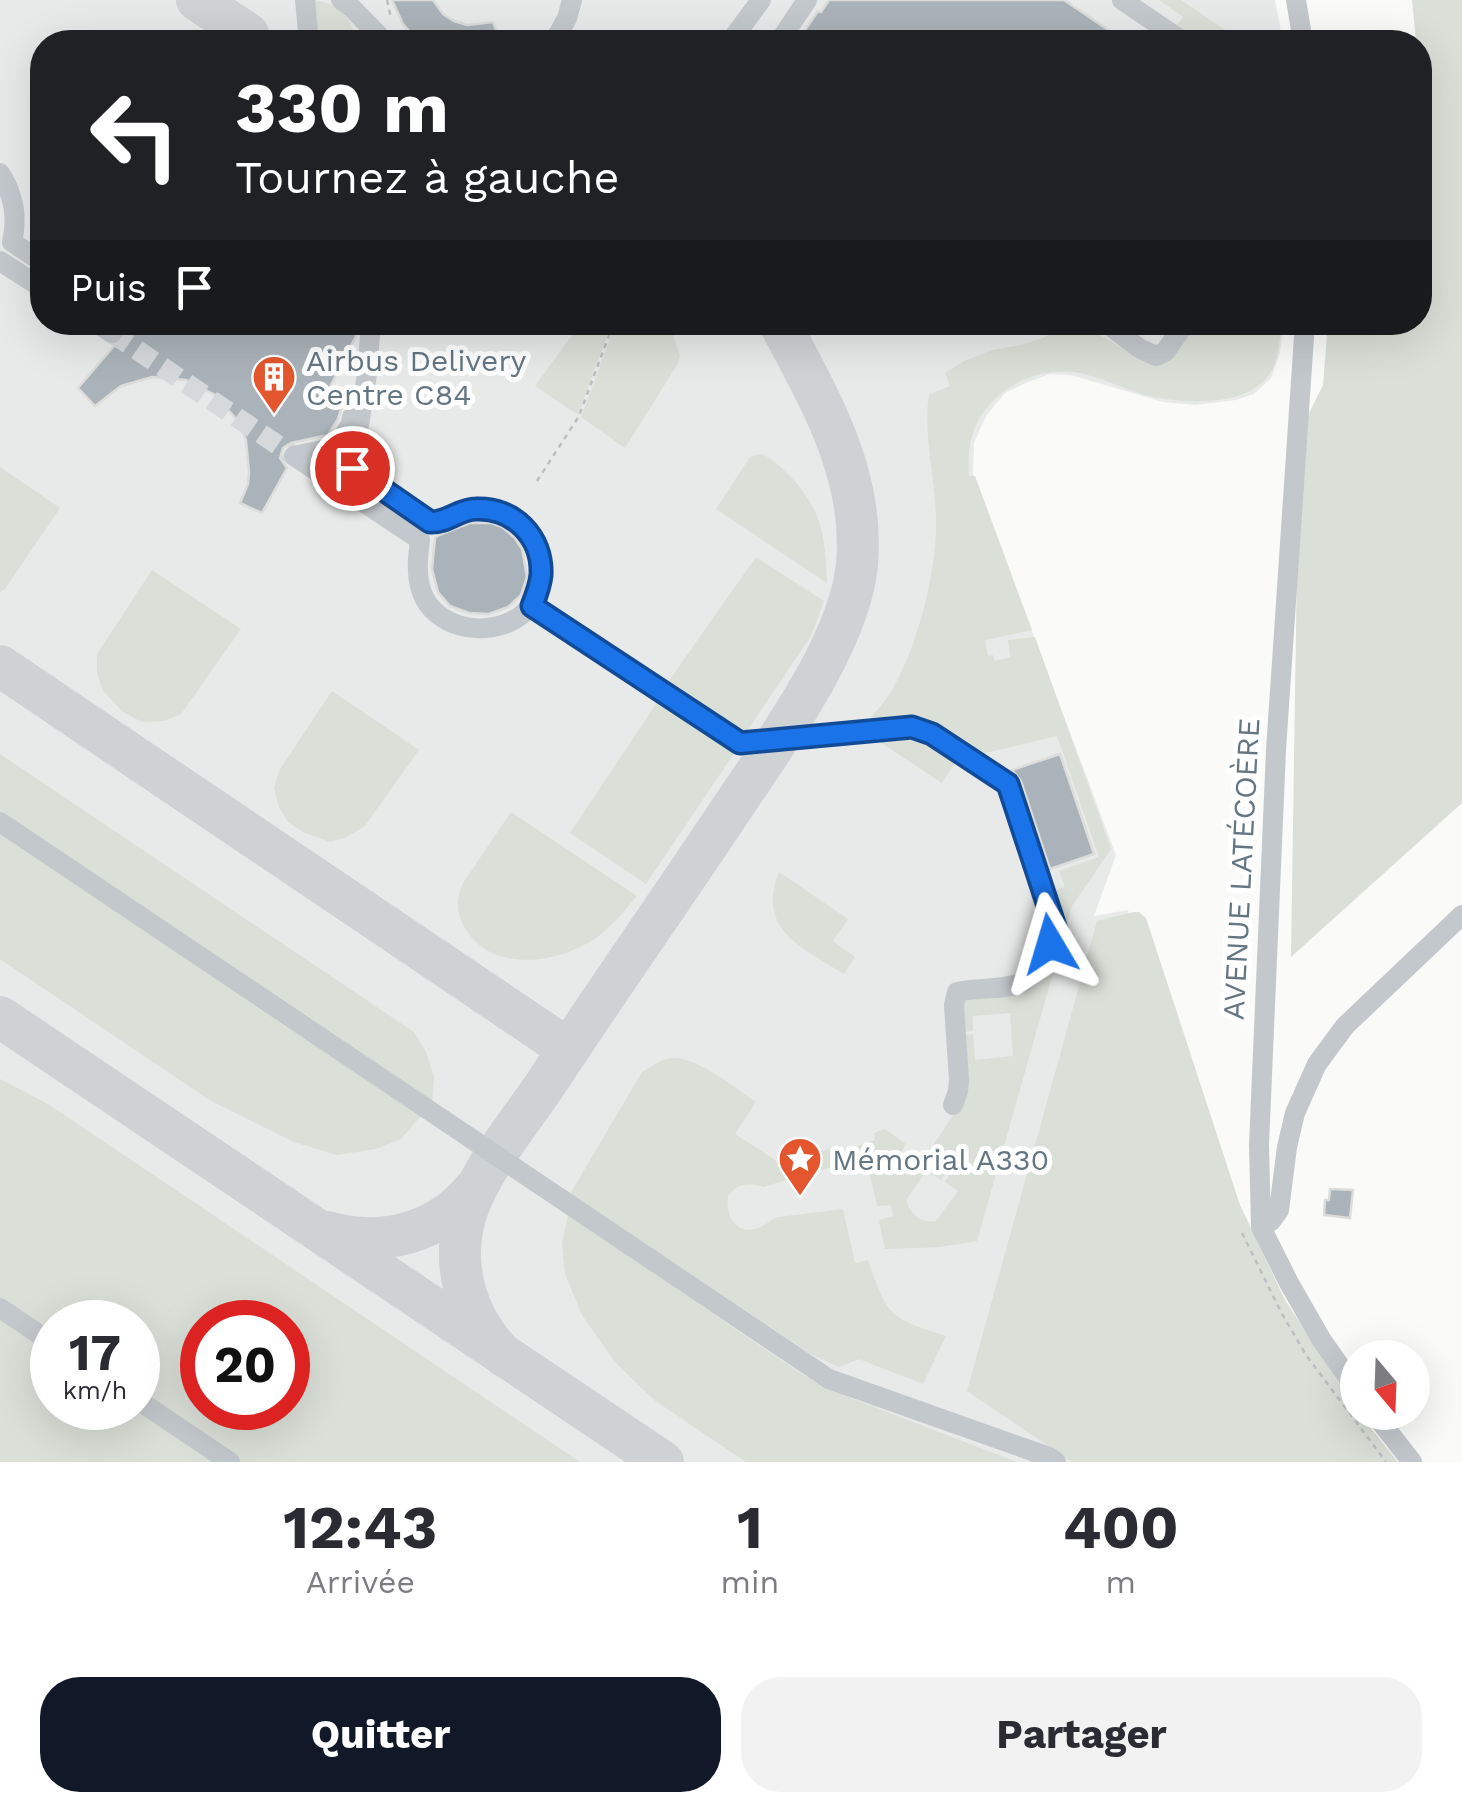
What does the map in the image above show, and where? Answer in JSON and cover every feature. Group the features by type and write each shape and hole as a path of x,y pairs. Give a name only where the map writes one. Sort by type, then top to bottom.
{"street":[{"path":"305,0 309,30"},
{"path":"341,0 368,30"},
{"path":"560,30 572,0"},
{"path":"739,30 760,0"},
{"path":"786,30 807,0"},
{"path":"1122,0 1166,30"},
{"path":"1296,0 1302,30"},
{"path":"0,174 14,203 12,242 30,254"},
{"path":"0,261 30,280"},
{"path":"365,335 351,424 336,447 294,456 420,540 420,585 432,611 445,621 474,628 509,624 532,606 541,570 532,540 511,516 500,510 474,508 440,522 430,522 352,468 367,374 367,335"},
{"path":"1122,335 1156,356 1165,352 1177,335"},
{"name":"AVENUE LATÉCOÈRE","path":"1304,335 1276,750 1260,1127 1262,1227 1289,1283 1340,1366"},
{"path":"327,478 353,454"},
{"path":"532,606 740,743 912,727 932,734 1008,784 1056,930 1026,981 957,992 954,998 959,1080 953,1105"},
{"path":"0,822 829,1378 1056,1462"},
{"path":"1262,1227 1280,1210 1294,1113 1318,1064 1346,1026 1462,915"},
{"path":"0,1308 30,1328"},
{"path":"160,1415 230,1462"},
{"path":"1387,1430 1412,1462"}],"path":[{"path":"386,0 392,18"},
{"path":"537,481 579,416 609,335"}],"shaded area":[{"path":"0,0 1275,0 1281,30 30,30 30,335 1282,335 1271,378 1254,394 1236,400 1195,405 1163,402 1071,375 1050,374 1028,382 1005,393 986,416 974,443 973,474 1116,855 1094,916 1128,910 1206,1168 1340,1402 1340,1430 1356,1430 1374,1462 0,1462"},
{"path":"314,0 343,14 353,30 315,30"},
{"path":"1159,0 1181,0 1225,30 1184,30 1177,25 1183,17"},
{"path":"1412,0 1462,0 1462,803 1291,957 1299,433 1323,385 1327,335 1432,335 1432,30 1415,30"},
{"path":"572,335 608,335 578,415 535,386"},
{"path":"612,335 673,335 680,356 677,365 625,448 581,417"},
{"path":"1100,335 1141,360 1165,356 1183,335 1280,335 1273,368 1264,381 1234,397 1179,400 1146,395 1080,373 1044,373 1010,387 996,398 975,427 969,449 969,476 975,476 1032,630 985,640 988,656 993,655 995,661 1010,657 1008,640 1035,637 1111,849 1072,906 1066,928 1055,890 1065,887 1059,871 1099,857 1057,736 981,754 921,716 870,719 899,677 917,633 929,585 936,517 927,424 929,394 950,386 945,373 964,361 1043,338"},
{"path":"760,454 786,472 814,510 823,536 827,583 716,509 750,457"},
{"path":"0,467 60,508 0,592"},
{"path":"756,557 824,601 811,636 743,737 666,685"},
{"path":"152,570 241,629 181,714 164,721 142,722 123,712 103,691 97,673 97,654"},
{"path":"332,691 419,750 364,827 330,842 288,822 274,788 279,771"},
{"path":"658,701 735,752 646,884 570,833"},
{"path":"917,735 957,760 942,783 877,740"},
{"path":"0,754 414,1032 434,1077 432,1103 401,1139 376,1149 337,1155 294,1142 211,1101 0,959"},
{"path":"511,812 637,896 596,938 548,958 516,959 487,950 465,928 458,906 463,883"},
{"path":"779,872 848,919 833,941 855,957 844,974 799,946 778,923 773,892"},
{"path":"1134,912 1146,918 1240,1205 1285,1300 1340,1384 1340,1430 1372,1430 1398,1462 1072,1462 967,1391 1097,921"},
{"path":"1061,945 977,1241 885,1249 879,1220 893,1216 891,1205 877,1206 866,1157 763,1187 744,1185 728,1196 730,1217 738,1226 750,1230 779,1217 843,1209 855,1263 868,1260 886,1304 901,1319 946,1336 923,1384 859,1359 839,1367 811,1354 570,1194 642,1072 671,1058 704,1067 756,1102 735,1134 783,1165 840,1145 843,1151 875,1140 874,1133 885,1129 906,1144 896,1161 913,1173 930,1151 951,1165 941,1180 927,1170 906,1200 917,1217 936,1221 958,1191 945,1182 956,1164 932,1147 960,1105 964,1035 973,1034 975,1060 1013,1056 1010,1013 973,1016 973,1031 963,1032 963,1000 1029,990"},
{"path":"0,1079 48,1104 580,1462 0,1462"},
{"path":"568,1215 803,1375 853,1399 1017,1462 746,1462 654,1400 614,1361 582,1315 565,1274 562,1244"}],"building":[{"path":"392,0 433,0 454,21 467,25 493,22 496,30 408,30"},
{"path":"829,0 1064,0 1108,30 805,30"},
{"name":"Airbus Delivery Centre C84","path":"129,335 356,335 331,385 349,399 348,404 341,409 328,435 283,448 280,458 287,468 262,513 240,503 248,484 246,440 237,420 215,395 186,380 152,377 121,386 95,406 78,388 114,346"},
{"path":"470,523 502,527 522,549 527,577 521,595 508,607 489,614 469,613 450,606 438,592 432,569 435,538"},
{"path":"1060,754 1094,854 1050,869 1021,781 1012,770"},
{"path":"1330,1189 1353,1190 1350,1218 1324,1215"}],"taxiway":[{"path":"197,0 242,30"},
{"path":"504,1356 480,1326 461,1274 461,1236 470,1201 499,1151 788,725 825,659 851,595 857,564 854,499 836,438 786,335"},
{"path":"0,666 568,1049"},
{"path":"0,1017 663,1462"},
{"path":"327,1232 368,1238 408,1233 444,1216 475,1188"}],"tunnel":[{"path":"115,335 294,456"}],"place":[{"name":"Airbus Delivery Centre C84","path":"274,415"},
{"name":"Mémorial A330","path":"800,1197"}],"route":[{"path":"352,468 430,522 440,522 474,508 500,510 511,516 532,540 539,557 540,584 532,606 740,743 912,727 932,734 1008,784 1056,930 1050,944"}]}
